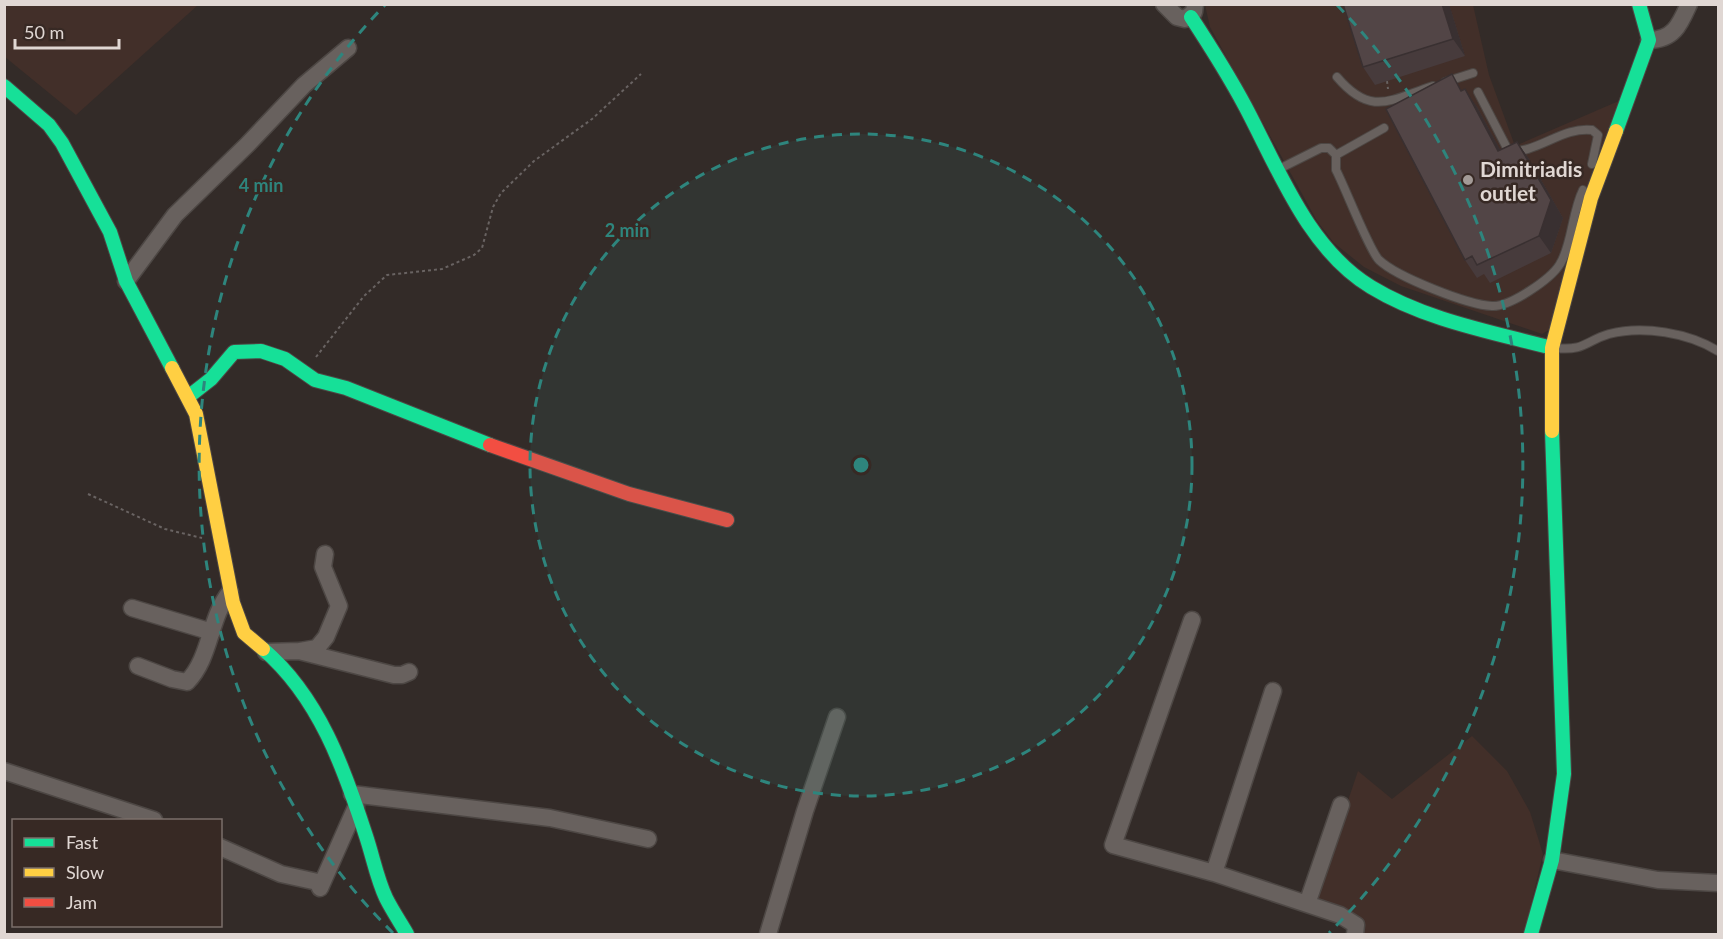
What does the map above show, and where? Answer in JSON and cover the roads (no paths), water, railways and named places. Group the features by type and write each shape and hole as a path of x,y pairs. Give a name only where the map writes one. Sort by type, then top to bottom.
{"street":[{"path":"1164,4 1177,17 1185,19 1193,10 1278,170 1319,237 1334,255 1369,286 1431,313 1552,348"},
{"path":"1531,934 1552,860 1564,774 1552,452 1552,348 1591,198 1649,40 1639,4"},
{"path":"1649,40 1660,40 1672,35 1689,4"},
{"path":"126,281 175,215 248,145 312,77 348,48"},
{"path":"4,86 49,125 62,143 110,232 126,281 196,414 230,592 244,633 280,664 305,694 324,727 354,800 386,898 407,934"},
{"path":"188,397 211,379 234,352 261,351 293,364 315,380 346,388 537,463 663,506 727,520"},
{"path":"267,652 317,648 326,637 339,606 323,567 325,554"},
{"path":"138,666 172,679 188,682 198,672 221,604 230,592"},
{"path":"132,608 212,632"},
{"path":"1192,620 1113,845 1214,873 1351,920 1356,925 1355,934"},
{"path":"299,651 394,675 409,672"},
{"path":"1214,873 1273,691"},
{"path":"768,934 837,717"},
{"path":"4,771 151,819"},
{"path":"354,800 550,819 648,839"},
{"path":"222,848 281,874 321,886 354,800"},
{"path":"1307,904 1341,805"},
{"path":"1552,860 1658,880 1719,883"}],"lane":[{"path":"1337,78 1350,93 1365,102 1380,103 1473,73"},
{"path":"1278,170 1321,148 1329,148 1336,155 1336,170 1378,259 1392,270 1440,292 1494,307 1517,298 1551,275 1562,262 1574,209 1590,174 1598,135 1592,130 1583,129 1566,132 1518,152 1508,150 1478,92"},
{"path":"1336,155 1384,128"},
{"path":"1552,348 1571,350 1589,345 1607,335 1648,330 1704,342 1719,351"}],"place":[{"name":"Dimitriadis outlet","path":"1468,180"}]}
